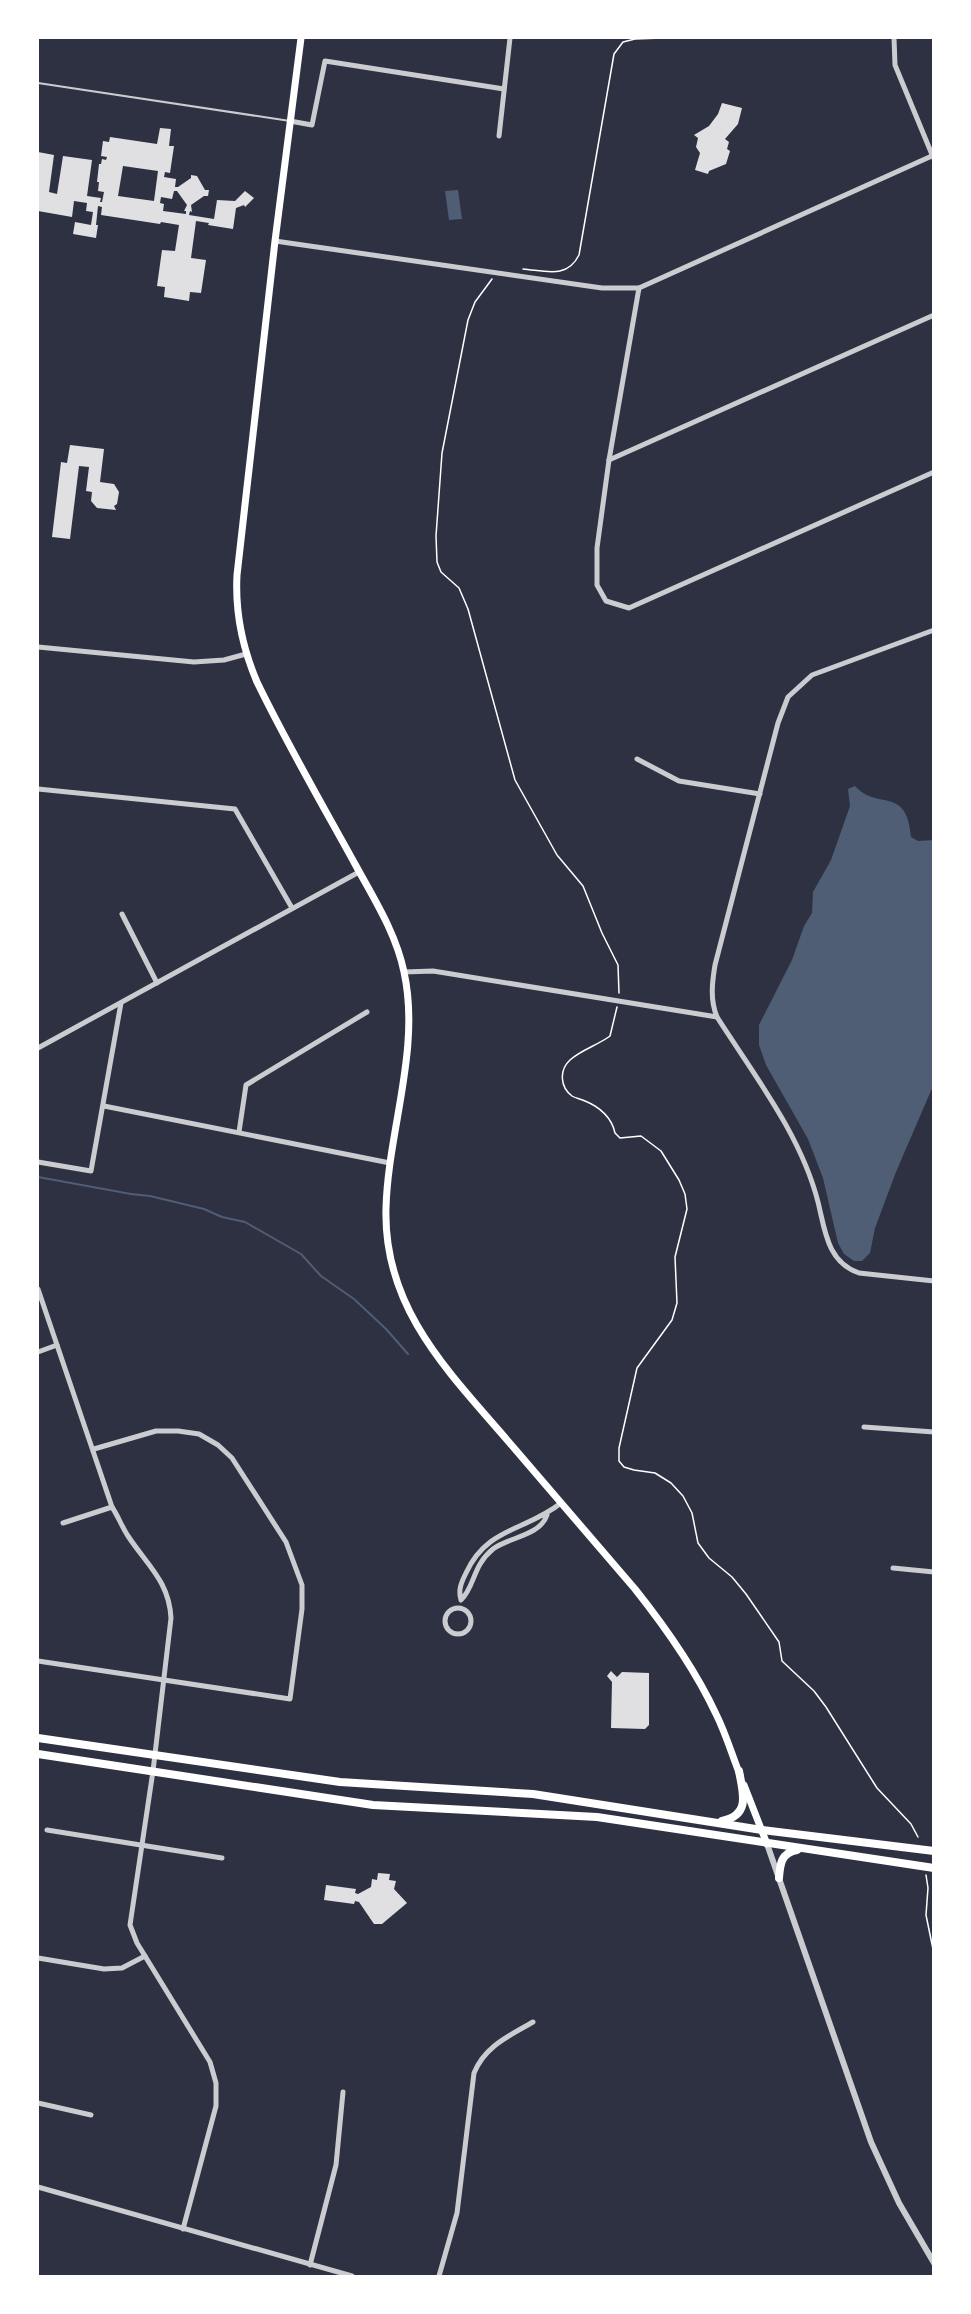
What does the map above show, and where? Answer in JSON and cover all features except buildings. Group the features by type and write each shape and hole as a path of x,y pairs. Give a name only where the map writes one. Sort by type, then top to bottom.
{"main road":[{"path":"301,38 237,574 238,615 246,654 264,696 388,924 404,972 408,996 409,1032 390,1163 386,1211 388,1243 394,1274 408,1311 440,1362 635,1590 679,1649 717,1715 767,1844"},
{"path":"38,1738 340,1782 533,1794 762,1830 933,1851"},
{"path":"38,1754 374,1805 597,1817 933,1868"},
{"path":"715,1822 734,1818 740,1812 743,1793 739,1771"},
{"path":"779,1878 782,1858 787,1852 805,1850"}],"street":[{"path":"499,136 510,38"},
{"path":"275,241 602,288 639,288 933,156 895,65 894,38"},
{"path":"290,121 312,125 325,61 504,89"},
{"path":"639,288 609,460 597,548 597,585 606,601 629,608 933,472"},
{"path":"609,460 933,315"},
{"path":"933,630 812,675 788,697 778,723 715,965 712,999 717,1017 767,1095 800,1153 813,1184 831,1250 843,1265 854,1271 933,1281"},
{"path":"38,647 194,662 224,660 246,654"},
{"path":"637,759 679,781 760,794"},
{"path":"38,789 235,809 292,908"},
{"path":"38,1048 360,872"},
{"path":"122,914 157,983"},
{"path":"404,972 433,971 717,1017"},
{"path":"38,1162 91,1171 121,1003"},
{"path":"239,1131 246,1085 367,1012"},
{"path":"104,1106 239,1131 390,1163"},
{"path":"38,1290 112,1507 128,1536 164,1585 170,1601 171,1618 155,1756 130,1925 132,1935 207,2056 216,2083 215,2113 183,2229"},
{"path":"38,1352 57,1345"},
{"path":"864,1427 933,1432"},
{"path":"38,1661 290,1699 302,1609 302,1585 286,1542 232,1458 218,1445 198,1434 178,1431 156,1431 94,1449"},
{"path":"459,1608 462,1581 471,1561 483,1547 493,1538 533,1521 539,1516 546,1515 561,1503"},
{"path":"63,1522 112,1507"},
{"path":"461,1600 467,1595 481,1561 489,1553 499,1545 538,1527 544,1522 546,1515"},
{"path":"533,1521 538,1527"},
{"path":"483,1547 489,1553"},
{"path":"893,1568 933,1572"},
{"path":"459,1608 467,1611 471,1623 467,1630 455,1633 446,1625 446,1617 451,1610 459,1608"},
{"path":"47,1830 222,1858"},
{"path":"767,1844 871,2142 899,2203 933,2263"},
{"path":"38,1958 104,1969 122,1968 145,1956"},
{"path":"440,2277 457,2213 474,2073 480,2060 492,2046 533,2022"},
{"path":"310,2265 336,2164 343,2092"},
{"path":"38,2103 91,2115"},
{"path":"38,2187 352,2277"}],"lane":[{"path":"38,83 290,121"}],"path":[{"path":"515,268 554,272 566,271 574,265 579,255 614,54 623,42 662,38"},
{"path":"501,273 493,278 476,302 468,320 438,477 436,536 438,562 441,572 459,588 468,609 515,780 557,855 583,886 618,965 618,1001 615,1023 610,1036 572,1058 566,1064 562,1073 563,1086 573,1097 604,1112 613,1124 615,1133 620,1137 641,1136 661,1151 679,1180 685,1194 687,1209 675,1257 677,1303 672,1320 637,1368 619,1448 619,1461 624,1467 655,1473 671,1483 683,1496 692,1514 698,1543 709,1558 732,1577 746,1594 779,1642 782,1661 814,1691 877,1788 911,1824 918,1837"},
{"path":"926,1875 928,1888 926,1915 933,1954"}],"water":[{"path":"458,190 462,219 449,220 445,191"},
{"path":"855,786 872,797 890,801 904,811 911,837 918,841 934,840 933,1086 896,1172 875,1228 870,1253 862,1261 854,1261 844,1254 838,1243 823,1178 808,1139 766,1065 759,1045 759,1025 792,960 804,926 812,913 813,892 831,860 850,806 848,789"}],"waterway":[{"path":"38,1177 150,1196 245,1222 301,1254 321,1276 354,1299 386,1329 408,1354"}]}
